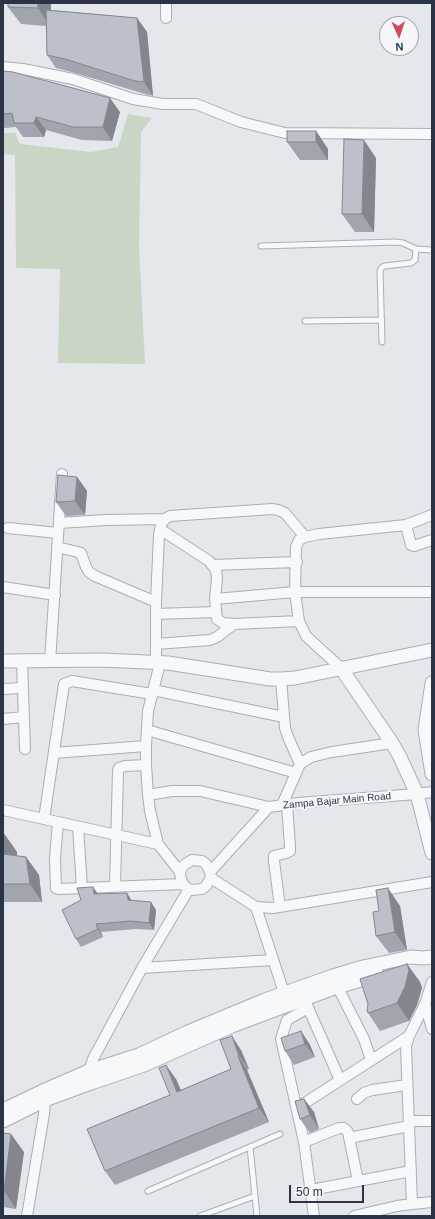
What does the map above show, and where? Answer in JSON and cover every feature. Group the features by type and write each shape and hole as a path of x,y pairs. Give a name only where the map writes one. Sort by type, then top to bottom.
{"street":[{"path":"166,3 166,18"},
{"path":"3,67 23,69 73,79 133,99 163,104 196,104 241,122 285,133 432,134"},
{"path":"50,662 62,474"},
{"path":"180,872 158,844 150,811 146,765 148,711 158,663 156,644 156,602 161,524 170,516 272,509 285,513 305,537"},
{"path":"432,515 406,525 319,534 305,537 299,540 296,547 296,592 299,621 306,636 340,668 392,743 417,794 432,850"},
{"path":"59,523 106,520 165,519"},
{"path":"406,525 411,544 414,546 432,540"},
{"path":"8,528 58,533"},
{"path":"160,529 209,561 216,570 217,578 215,599 217,619 234,624 299,621"},
{"path":"57,547 81,553 89,572 95,576 156,602"},
{"path":"212,565 296,562"},
{"path":"3,587 55,595"},
{"path":"215,599 296,592 432,592"},
{"path":"156,614 216,612"},
{"path":"156,644 210,640 217,637 234,624"},
{"path":"3,661 50,662 102,660 158,663 270,679 281,679 294,678 432,650"},
{"path":"22,661 25,749"},
{"path":"281,679 284,718 298,769"},
{"path":"44,819 64,684 72,681 152,692 284,718"},
{"path":"3,689 22,688"},
{"path":"432,690 425,730 432,774"},
{"path":"3,719 24,717"},
{"path":"147,730 298,769"},
{"path":"280,907 274,856 290,851 285,805 298,769 311,756 392,743"},
{"path":"54,753 146,746"},
{"path":"115,886 119,768 125,766 146,765"},
{"path":"148,795 172,791 200,790 269,807"},
{"name":"Zampa Bajar Main Road","path":"210,875 269,807 432,792"},
{"path":"3,810 158,844"},
{"path":"58,822 55,858 56,888 115,886 186,887 196,890 202,889 206,886 210,875"},
{"path":"78,827 82,888"},
{"path":"186,887 180,879 180,872 184,865 192,860 197,860 206,864 210,875 256,907 273,908 432,882"},
{"path":"90,1077 94,1059 186,887"},
{"path":"256,907 286,999"},
{"path":"314,1216 304,1142 281,1039 287,1020 304,999 363,967 411,957 427,958"},
{"path":"335,981 362,983 414,965 427,958"},
{"path":"142,968 273,960"},
{"path":"335,981 364,1039 371,1060"},
{"path":"412,1204 406,1046 409,1036 425,1004 432,982"},
{"path":"3,1110 44,1096 90,1077 251,1005 286,999 304,999"},
{"path":"304,999 340,1080"},
{"path":"425,1004 432,1030"},
{"path":"297,1108 409,1036"},
{"path":"357,1098 372,1090 407,1085"},
{"path":"3,1121 44,1096"},
{"path":"27,1216 44,1114 44,1096"},
{"path":"349,1138 409,1123 432,1121"},
{"path":"304,1142 339,1128 344,1128 348,1132 358,1181"},
{"path":"311,1190 411,1171"},
{"path":"354,1216 412,1204 432,1202"}],"lane":[{"path":"261,246 396,242 403,243 416,249 432,250"},
{"path":"382,342 380,271 385,266 411,263 415,260 416,249"},
{"path":"305,321 382,320"},
{"path":"148,1191 280,1134"},
{"path":"250,1148 257,1216"},
{"path":"200,1216 255,1196"}],"green space":[{"path":"128,114 152,118 141,132 139,246 145,364 58,363 60,269 16,268 15,155 3,154 3,133 15,133 20,144 91,152 118,147"}],"building":[{"path":"8,3 38,3 38,8 8,7"},
{"path":"46,10 137,18 144,82 135,81 65,59 47,55"},
{"path":"3,71 13,72 110,98 103,127 73,127 36,117 34,123 14,123 12,113 3,114"},
{"path":"287,131 316,131 316,142 287,142"},
{"path":"344,139 364,140 362,214 342,214"},
{"path":"58,475 77,477 75,501 56,502"},
{"path":"3,834 5,835 3,851"},
{"path":"3,854 26,857 30,884 3,884"},
{"path":"93,887 94,894 127,893 128,900 151,902 149,923 131,921 96,924 98,929 76,939 62,910 81,900 77,888"},
{"path":"388,888 395,932 376,936 373,912 379,911 376,890"},
{"path":"407,964 409,970 405,987 397,1003 368,1013 368,1004 360,979"},
{"path":"301,1031 305,1044 285,1051 281,1038"},
{"path":"232,1036 238,1056 259,1108 105,1171 87,1129 170,1095 159,1068 166,1065 177,1092 231,1069 220,1040"},
{"path":"304,1099 310,1115 300,1119 295,1101"},
{"path":"3,1133 11,1134 4,1191 3,1191"}]}
